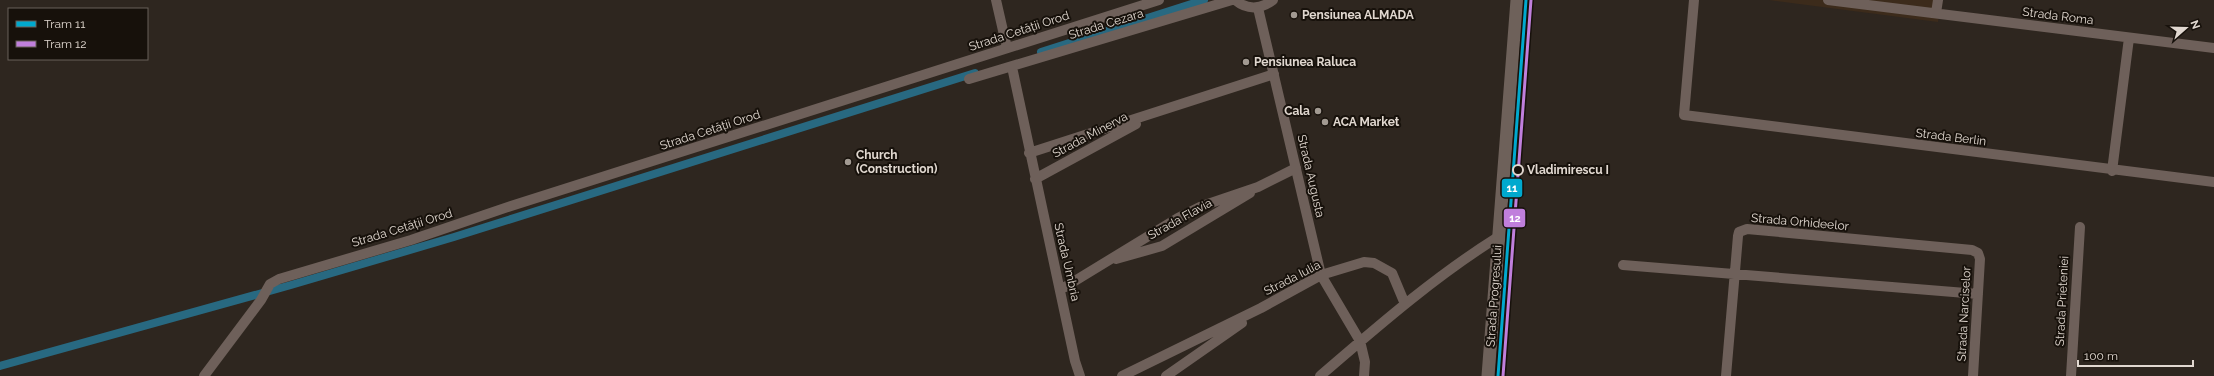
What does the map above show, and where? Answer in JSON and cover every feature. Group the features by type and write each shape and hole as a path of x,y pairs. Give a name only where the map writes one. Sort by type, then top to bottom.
{"main road":[{"name":"Strada Progresului","path":"1488,376 1517,0"}],"street":[{"path":"996,0 1007,48"},
{"name":"Strada Cetății Orod","path":"204,376 261,300 270,284 279,279 411,240 511,206 1159,0"},
{"path":"1233,0 1246,7 1258,8 1273,0"},
{"name":"Strada Cezara","path":"969,79 1233,0"},
{"name":"Strada Berlin","path":"1694,0 1684,115 2214,182"},
{"name":"Strada Roma","path":"1828,0 2214,48"},
{"path":"1936,13 1938,0"},
{"name":"Strada Augusta","path":"1258,8 1321,275 1360,341 1365,362 1364,376"},
{"path":"2112,170 2129,38"},
{"path":"1012,67 1029,153"},
{"name":"Strada Minerva","path":"1029,153 1158,113 1274,74"},
{"name":"Strada Minerva","path":"1035,180 1158,113"},
{"name":"Strada Umbria","path":"1029,153 1075,361 1080,376"},
{"name":"Strada Flavia","path":"1060,290 1178,218 1202,206 1258,187 1296,168"},
{"name":"Strada Flavia","path":"1109,260 1162,246 1258,187"},
{"name":"Strada Prieteniei","path":"2071,376 2080,227"},
{"name":"Strada Orhideelor","path":"1726,376 1739,232 1747,229 1972,250 1978,253"},
{"path":"1320,376 1405,304 1458,263 1498,237"},
{"name":"Strada Narciselor","path":"1973,376 1980,259 1978,253"},
{"name":"Strada Iulia","path":"1122,376 1261,308 1321,275 1364,262 1374,263 1392,273 1405,304"},
{"path":"1623,265 1735,276 1978,294"},
{"name":"Strada Iulia","path":"1166,376 1261,308"}],"shaded area":[{"path":"1769,0 1941,0 1938,22"}],"waterway":[{"path":"1041,52 1204,0"},
{"path":"0,366 291,285 454,237 975,73"}],"tram line":[{"name":"11","path":"1498,376 1526,0"},
{"name":"12","path":"1503,376 1531,0"}],"place":[{"name":"Pensiunea ALMADA","path":"1294,15"},
{"name":"Pensiunea Raluca","path":"1246,62"},
{"name":"Cala","path":"1318,111"},
{"name":"ACA Market","path":"1325,122"},
{"name":"Church (Construction)","path":"848,162"},
{"name":"Vladimirescu I","path":"1518,170"}]}
